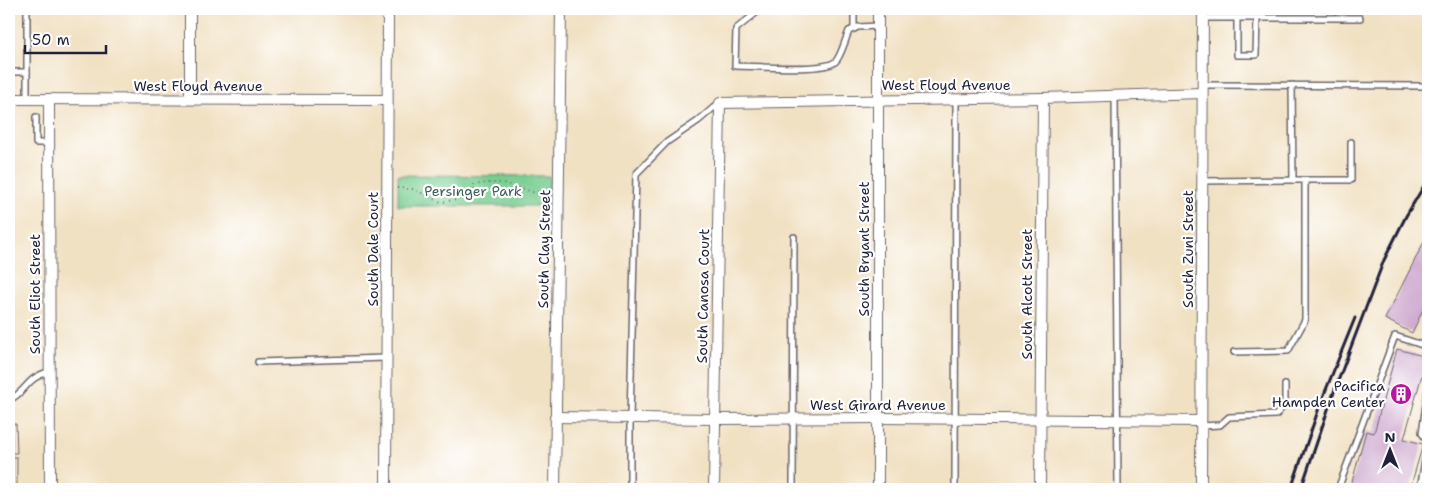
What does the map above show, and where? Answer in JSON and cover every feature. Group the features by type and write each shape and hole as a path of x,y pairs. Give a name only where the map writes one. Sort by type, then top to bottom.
{"street":[{"path":"190,9 190,100"},
{"name":"South Dale Court","path":"386,489 388,9"},
{"name":"South Clay Street","path":"554,489 561,9"},
{"name":"South Bryant Street","path":"878,9 878,489"},
{"name":"South Zuni Street","path":"1201,489 1203,14"},
{"name":"West Floyd Avenue","path":"720,103 1115,96 1202,89"},
{"name":"South Alcott Street","path":"1040,489 1043,98"},
{"name":"West Floyd Avenue","path":"9,99 387,100"},
{"name":"South Eliot Street","path":"49,99 50,489"},
{"name":"South Canosa Court","path":"714,489 720,103"},
{"name":"West Girard Avenue","path":"555,417 715,420 878,418 1201,424"}],"lane":[{"path":"27,9 27,99"},
{"path":"761,9 736,29 735,66 828,66 839,57 849,31 858,27 878,26"},
{"path":"854,9 854,29"},
{"path":"1203,14 1236,18 1360,18"},
{"path":"1236,18 1236,55 1256,55 1257,18"},
{"path":"9,72 27,72"},
{"path":"1292,85 1292,180"},
{"path":"1202,89 1292,85 1428,86"},
{"path":"1115,96 1118,489"},
{"path":"956,98 956,489"},
{"path":"630,489 636,174 667,142 720,103"},
{"path":"36,117 36,143 49,143"},
{"path":"1202,181 1351,180 1351,142"},
{"path":"1234,352 1288,351 1305,320 1305,180"},
{"path":"793,489 794,237"},
{"path":"1338,489 1395,336 1428,347"},
{"path":"258,362 386,358"},
{"path":"9,400 17,396 34,378 49,372"},
{"path":"1201,424 1220,425 1229,417 1276,415 1284,404 1285,385"},
{"path":"1420,489 1428,443 1422,433 1428,390"}],"path":[{"path":"387,188 413,189 441,202 455,200 462,196 472,196 474,185 487,183 503,183 533,192 558,191"}],"green space":[{"name":"Persinger Park","path":"398,175 549,176 549,206 398,206"}],"building":[{"path":"1428,234 1428,299 1412,333 1385,319"},
{"name":"Pacifica Hampden Center","path":"1397,349 1427,357 1404,439 1423,444 1410,489 1350,489 1366,431 1374,433"},
{"path":"9,424 16,424 17,453 9,453"},
{"path":"9,457 17,457 17,488 9,488"}],"railway":[{"path":"1301,489 1335,389 1384,260 1406,216 1428,179"},
{"path":"1291,489 1321,402 1355,318"}],"place":[{"name":"Pacifica Hampden Center","path":"1401,394"}]}
